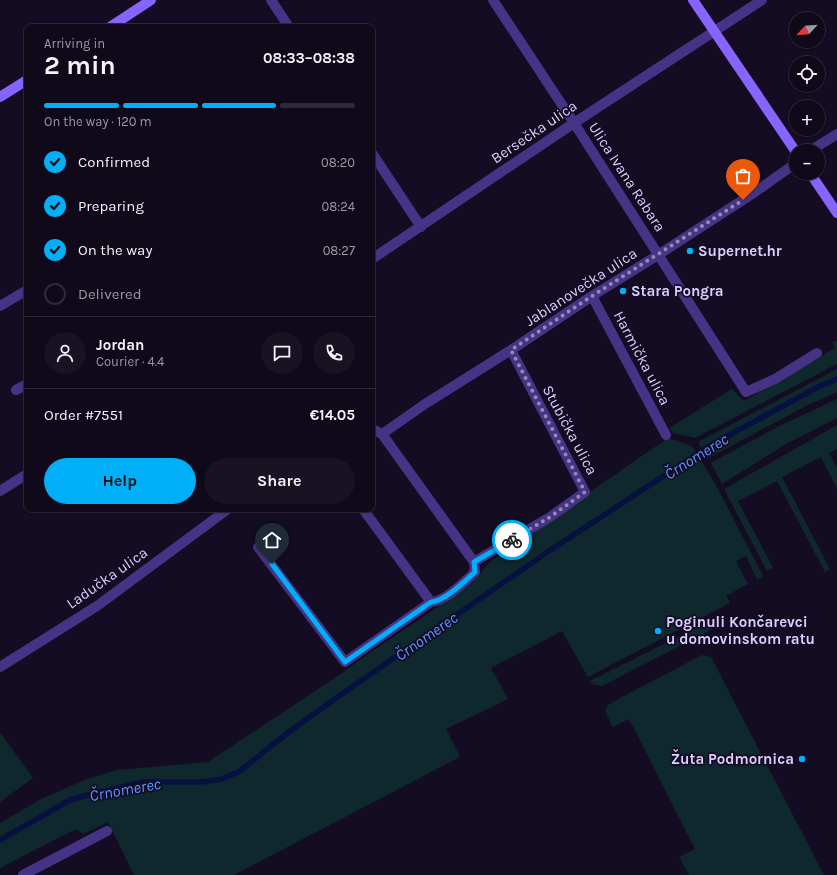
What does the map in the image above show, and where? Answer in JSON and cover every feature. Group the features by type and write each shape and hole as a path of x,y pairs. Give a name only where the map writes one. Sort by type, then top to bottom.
{"street":[{"path":"115,24 151,0"},
{"path":"271,0 287,24"},
{"name":"Ulica Ivana Rabara","path":"493,0 574,123 746,392 775,380 817,353"},
{"path":"693,0 791,144"},
{"name":"Bersečka ulica","path":"375,257 422,227 574,123 762,0"},
{"path":"0,97 24,82"},
{"path":"821,144 837,134"},
{"path":"375,156 422,227"},
{"name":"Jablanovečka ulica","path":"382,434 425,404 658,255 755,192 789,168"},
{"path":"815,180 837,213"},
{"path":"0,306 24,292"},
{"name":"Harmička ulica","path":"592,296 666,435"},
{"name":"Stubička ulica","path":"474,562 550,517 585,492 511,350"},
{"path":"16,390 24,386"},
{"path":"258,546 345,662 431,602 437,602 475,572 474,562 382,434 375,430"},
{"path":"0,491 24,476"},
{"name":"Ladučka ulica","path":"0,667 97,606 224,512"},
{"path":"364,512 431,602"},
{"path":"23,875 107,831"}],"green space":[{"path":"837,341 837,364 695,438 673,433 669,428 732,389 744,401 835,348 832,342"},
{"path":"837,369 837,392 804,407 707,459 698,442"},
{"path":"837,399 837,418 786,444 722,484 711,463 777,427"},
{"path":"837,425 837,449 829,453 837,468 837,489 821,457 782,477 830,569 825,572 777,481 738,501 773,568 767,571 724,489"},
{"path":"668,438 693,447 716,485 763,576 757,580 746,556 736,561 748,584 726,596 730,603 588,677 562,631 491,668 508,699 446,729 460,757 234,875 134,875 108,822 83,834 76,829 0,868 0,823 43,798 87,779 117,770 208,762 429,613 475,579 490,562 510,547 539,529"},
{"path":"722,615 726,622 602,686 594,685 590,681"},
{"path":"702,655 711,657 824,875 689,875 679,857 695,849 629,719 613,727 605,711 608,705"},
{"path":"0,732 33,778 0,802"}],"waterway":[{"name":"Črnomerec","path":"0,840 70,800 144,782 202,782 222,779 240,771 290,731 339,696 549,551 711,445 818,387 837,379"}],"way so far":[{"path":"512,540 550,517 585,492 511,350 592,296 743,200"}],"place":[{"name":"Supernet.hr","path":"690,251"},
{"name":"Stara Pongra","path":"623,291"},
{"name":"Poginuli Končarevci u domovinskom ratu","path":"658,631"},
{"name":"Žuta Podmornica","path":"802,759"}],"route":[{"path":"272,564 345,662 431,602 437,602 451,592 475,572 474,562 512,540"}]}
